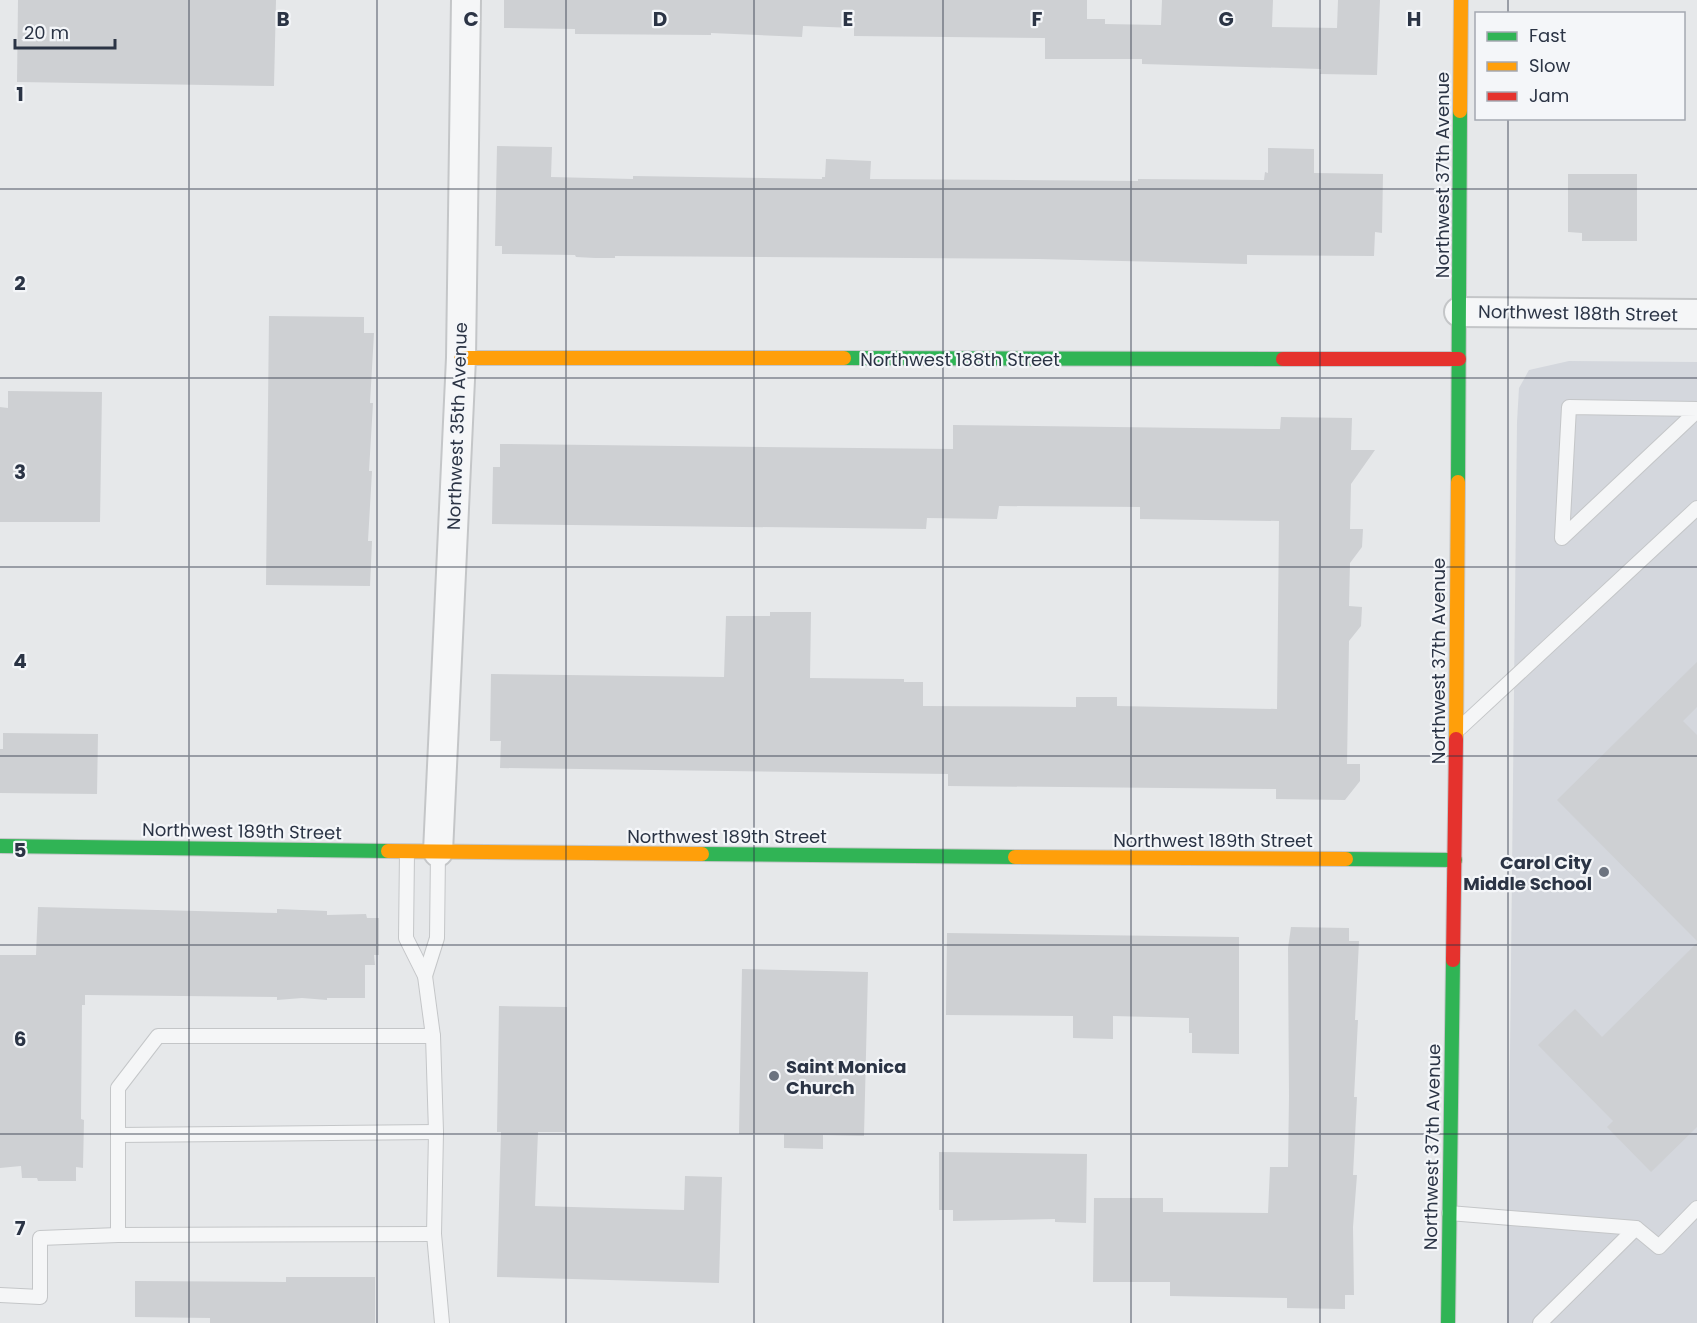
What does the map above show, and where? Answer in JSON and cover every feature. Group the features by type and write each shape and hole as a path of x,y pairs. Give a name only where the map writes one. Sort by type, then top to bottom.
{"street":[{"name":"Northwest 35th Avenue","path":"438,852 461,358 466,0"},
{"name":"Northwest 37th Avenue","path":"1448,1323 1455,860 1461,0"},
{"name":"Northwest 188th Street","path":"1459,312 1697,314"},
{"name":"Northwest 188th Street","path":"461,358 1459,359"},
{"name":"Northwest 189th Street","path":"0,846 407,852 1455,860"}],"lane":[{"path":"1569,407 1697,410 1562,538 1569,407"},
{"path":"1456,732 1697,508"},
{"path":"407,852 406,938 425,976 433,1035 436,1132 434,1234 442,1323"},
{"path":"425,976 437,938 438,852"},
{"path":"118,1235 118,1088 158,1036 433,1035"},
{"path":"118,1135 436,1132"},
{"path":"1449,1213 1636,1228 1659,1247 1697,1208"},
{"path":"1540,1323 1636,1228"},
{"path":"0,1295 40,1297 40,1238 118,1235 434,1234"}],"shaded area":[{"name":"Carol City Middle School","path":"1569,361 1697,362 1697,1323 1507,1323 1519,388 1529,370"}],"building":[{"path":"18,0 276,0 274,86 17,82"},
{"path":"504,0 1087,0 1087,19 1105,19 1105,24 1161,25 1162,0 1273,0 1272,27 1337,28 1338,0 1380,0 1377,75 1320,74 1321,69 1142,64 1142,59 1045,59 1045,38 854,36 854,28 803,26 802,37 711,33 711,35 575,34 575,29 504,28"},
{"path":"497,146 552,147 551,177 822,179 825,177 826,159 871,161 870,179 1138,181 1138,179 1264,180 1265,172 1268,173 1268,148 1314,149 1314,173 1383,174 1382,233 1375,232 1374,256 1247,255 1247,264 1038,259 615,256 615,258 595,258 576,257 575,255 502,254 502,246 495,246"},
{"path":"1568,174 1637,174 1637,241 1582,241 1582,233 1568,232"},
{"path":"269,316 364,317 364,333 374,333 370,403 373,403 369,471 372,471 368,541 372,541 370,586 266,585"},
{"path":"8,391 102,392 100,522 0,522 0,407 8,408"},
{"path":"1281,417 1352,418 1351,450 1375,450 1351,484 1350,529 1363,529 1362,547 1350,563 1349,606 1362,607 1361,626 1349,641 1347,764 1360,764 1360,781 1345,800 1276,799 1276,789 948,786 948,774 500,768 501,741 490,741 491,674 724,677 726,616 770,616 770,612 811,612 810,678 904,679 904,682 923,682 923,706 1076,707 1076,697 1117,697 1117,706 1277,709 1279,521 1140,519 1140,507 999,506 997,519 927,518 926,529 492,524 493,467 500,467 500,444 953,449 953,425 1280,429"},
{"path":"1697,662 1697,707 1683,721 1697,735 1697,941 1557,800"},
{"path":"3,733 98,734 97,794 0,793 0,749 3,749"},
{"path":"38,907 277,913 277,909 327,911 327,915 366,914 367,918 379,918 379,955 374,955 375,965 365,965 365,998 277,1000 277,997 85,995 85,1005 82,1005 83,1168 76,1167 76,1181 38,1181 37,1178 22,1178 21,1166 0,1168 0,955 36,955"},
{"path":"1291,927 1349,928 1349,941 1359,941 1355,1020 1358,1020 1354,1097 1357,1097 1353,1175 1357,1175 1353,1227 1354,1295 1345,1295 1345,1309 1287,1308 1287,1298 1170,1296 1170,1282 1093,1282 1094,1198 1163,1198 1163,1212 1268,1213 1270,1167 1288,1167 1288,948"},
{"path":"947,933 1239,937 1239,1054 1192,1053 1189,1018 1113,1016 1113,1039 1073,1038 1073,1016 946,1015"},
{"path":"1697,943 1697,1127 1651,1172 1607,1127 1613,1121 1538,1045 1575,1009 1602,1037"},
{"path":"742,969 868,972 864,1136 823,1135 823,1149 784,1148 784,1134 739,1134"},
{"path":"499,1006 567,1007 566,1132 538,1132 535,1206 684,1210 685,1176 722,1177 719,1283 497,1277 501,1132 497,1132"},
{"path":"939,1152 1087,1154 1086,1223 1055,1222 1055,1219 953,1221 953,1210 939,1210"},
{"path":"286,1277 375,1277 375,1323 210,1323 210,1318 135,1317 135,1281 286,1282"}],"traffic: fast":[{"path":"1458,482 1460,111"},
{"path":"844,358 1283,359"},
{"path":"0,846 388,851"},
{"path":"702,854 1015,857"},
{"path":"1346,859 1455,860"},
{"path":"1448,1323 1453,960"}],"traffic: slow":[{"path":"1460,111 1461,0"},
{"path":"461,358 844,358"},
{"path":"1456,739 1458,482"},
{"path":"388,851 702,854"},
{"path":"1015,857 1346,859"}],"traffic: jam":[{"path":"1283,359 1459,359"},
{"path":"1453,960 1456,739"}],"place":[{"name":"Carol City Middle School","path":"1604,872"},
{"name":"Saint Monica Church","path":"774,1076"}]}
